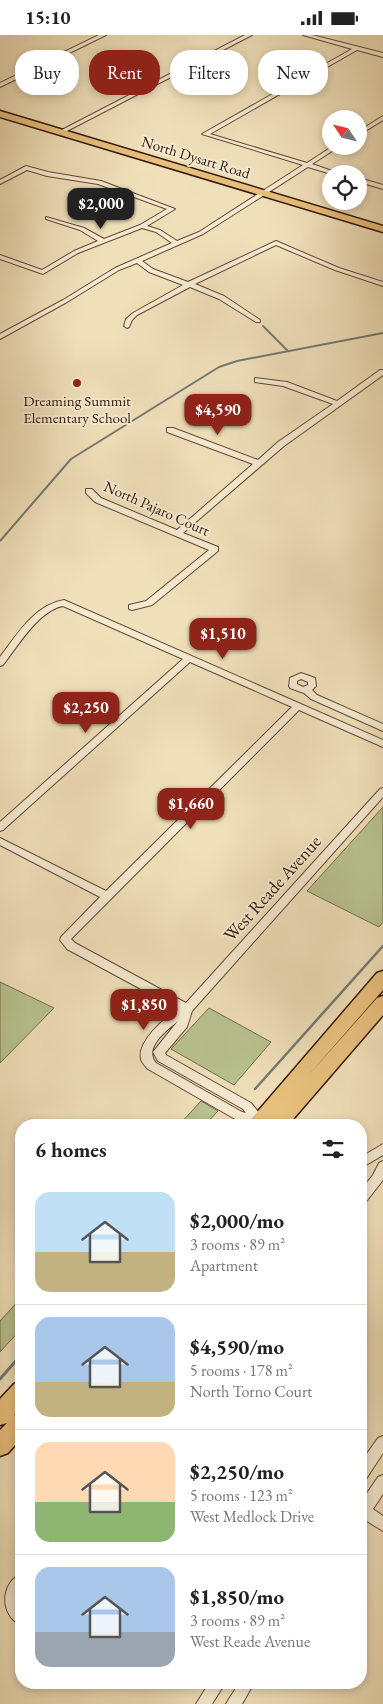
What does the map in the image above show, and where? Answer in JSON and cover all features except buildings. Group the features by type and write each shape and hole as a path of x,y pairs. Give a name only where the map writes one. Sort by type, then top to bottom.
{"main road":[{"name":"North Dysart Road","path":"0,114 383,229"},
{"path":"263,1119 383,978"},
{"path":"282,1119 383,1003"},
{"path":"0,1415 15,1398"},
{"path":"0,1446 15,1429"}],"street":[{"path":"89,35 101,36"},
{"path":"61,132 249,35"},
{"path":"306,35 383,55"},
{"path":"0,85 101,36"},
{"path":"322,169 206,135 358,48"},
{"path":"368,127 383,118"},
{"path":"0,337 66,301 110,273 201,233 323,155"},
{"path":"0,182 26,168 47,174 99,182 172,209 142,226 76,252 43,272 0,257"},
{"path":"367,182 383,187"},
{"path":"48,218 82,229 103,241"},
{"path":"142,226 178,244"},
{"path":"127,326 129,319 135,314 191,283 276,243 337,269 383,284"},
{"path":"138,260 141,265 191,283 232,302 258,321"},
{"path":"178,533 281,444 383,371"},
{"path":"258,380 284,384 339,404"},
{"path":"170,431 258,463"},
{"name":"North Pajaro Court","path":"89,491 98,500 215,549 149,603 132,607"},
{"path":"0,663 50,605 57,602 64,603 383,744"},
{"path":"0,828 189,658"},
{"path":"306,689 314,697 383,728"},
{"path":"187,1009 71,945 66,940 69,934 106,896 298,706"},
{"name":"West Reade Avenue","path":"146,1052 148,1045 172,1028 183,1023 187,1009 383,791"},
{"path":"0,841 106,896"},
{"name":"West Reade Avenue","path":"159,1052 172,1028"},
{"path":"248,1119 239,1116 152,1066 147,1060 146,1052 159,1052 162,1058 246,1106 257,1119"},
{"path":"367,1159 383,1149"},
{"path":"367,1191 378,1177 383,1166"},
{"path":"367,1465 383,1442"},
{"path":"367,1504 383,1482"},
{"path":"367,1514 383,1524"},
{"path":"15,1586 10,1599 15,1614"},
{"path":"203,1704 214,1689"},
{"path":"233,1704 243,1689"}],"green space":[{"path":"383,807 383,922 379,927 307,891"},
{"path":"0,982 54,1008 0,1063"},
{"path":"209,1008 271,1042 234,1085 171,1049"},
{"path":"201,1101 218,1111 211,1119 184,1119"},
{"path":"15,1305 15,1336 0,1352 0,1321"}],"waterway":[{"path":"263,326 288,351"},
{"path":"0,541 71,459 219,367 237,361 383,333"},
{"path":"255,1089 383,946"},
{"path":"0,1379 15,1362"}],"place":[{"name":"Dreaming Summit Elementary School","path":"77,383"}]}
